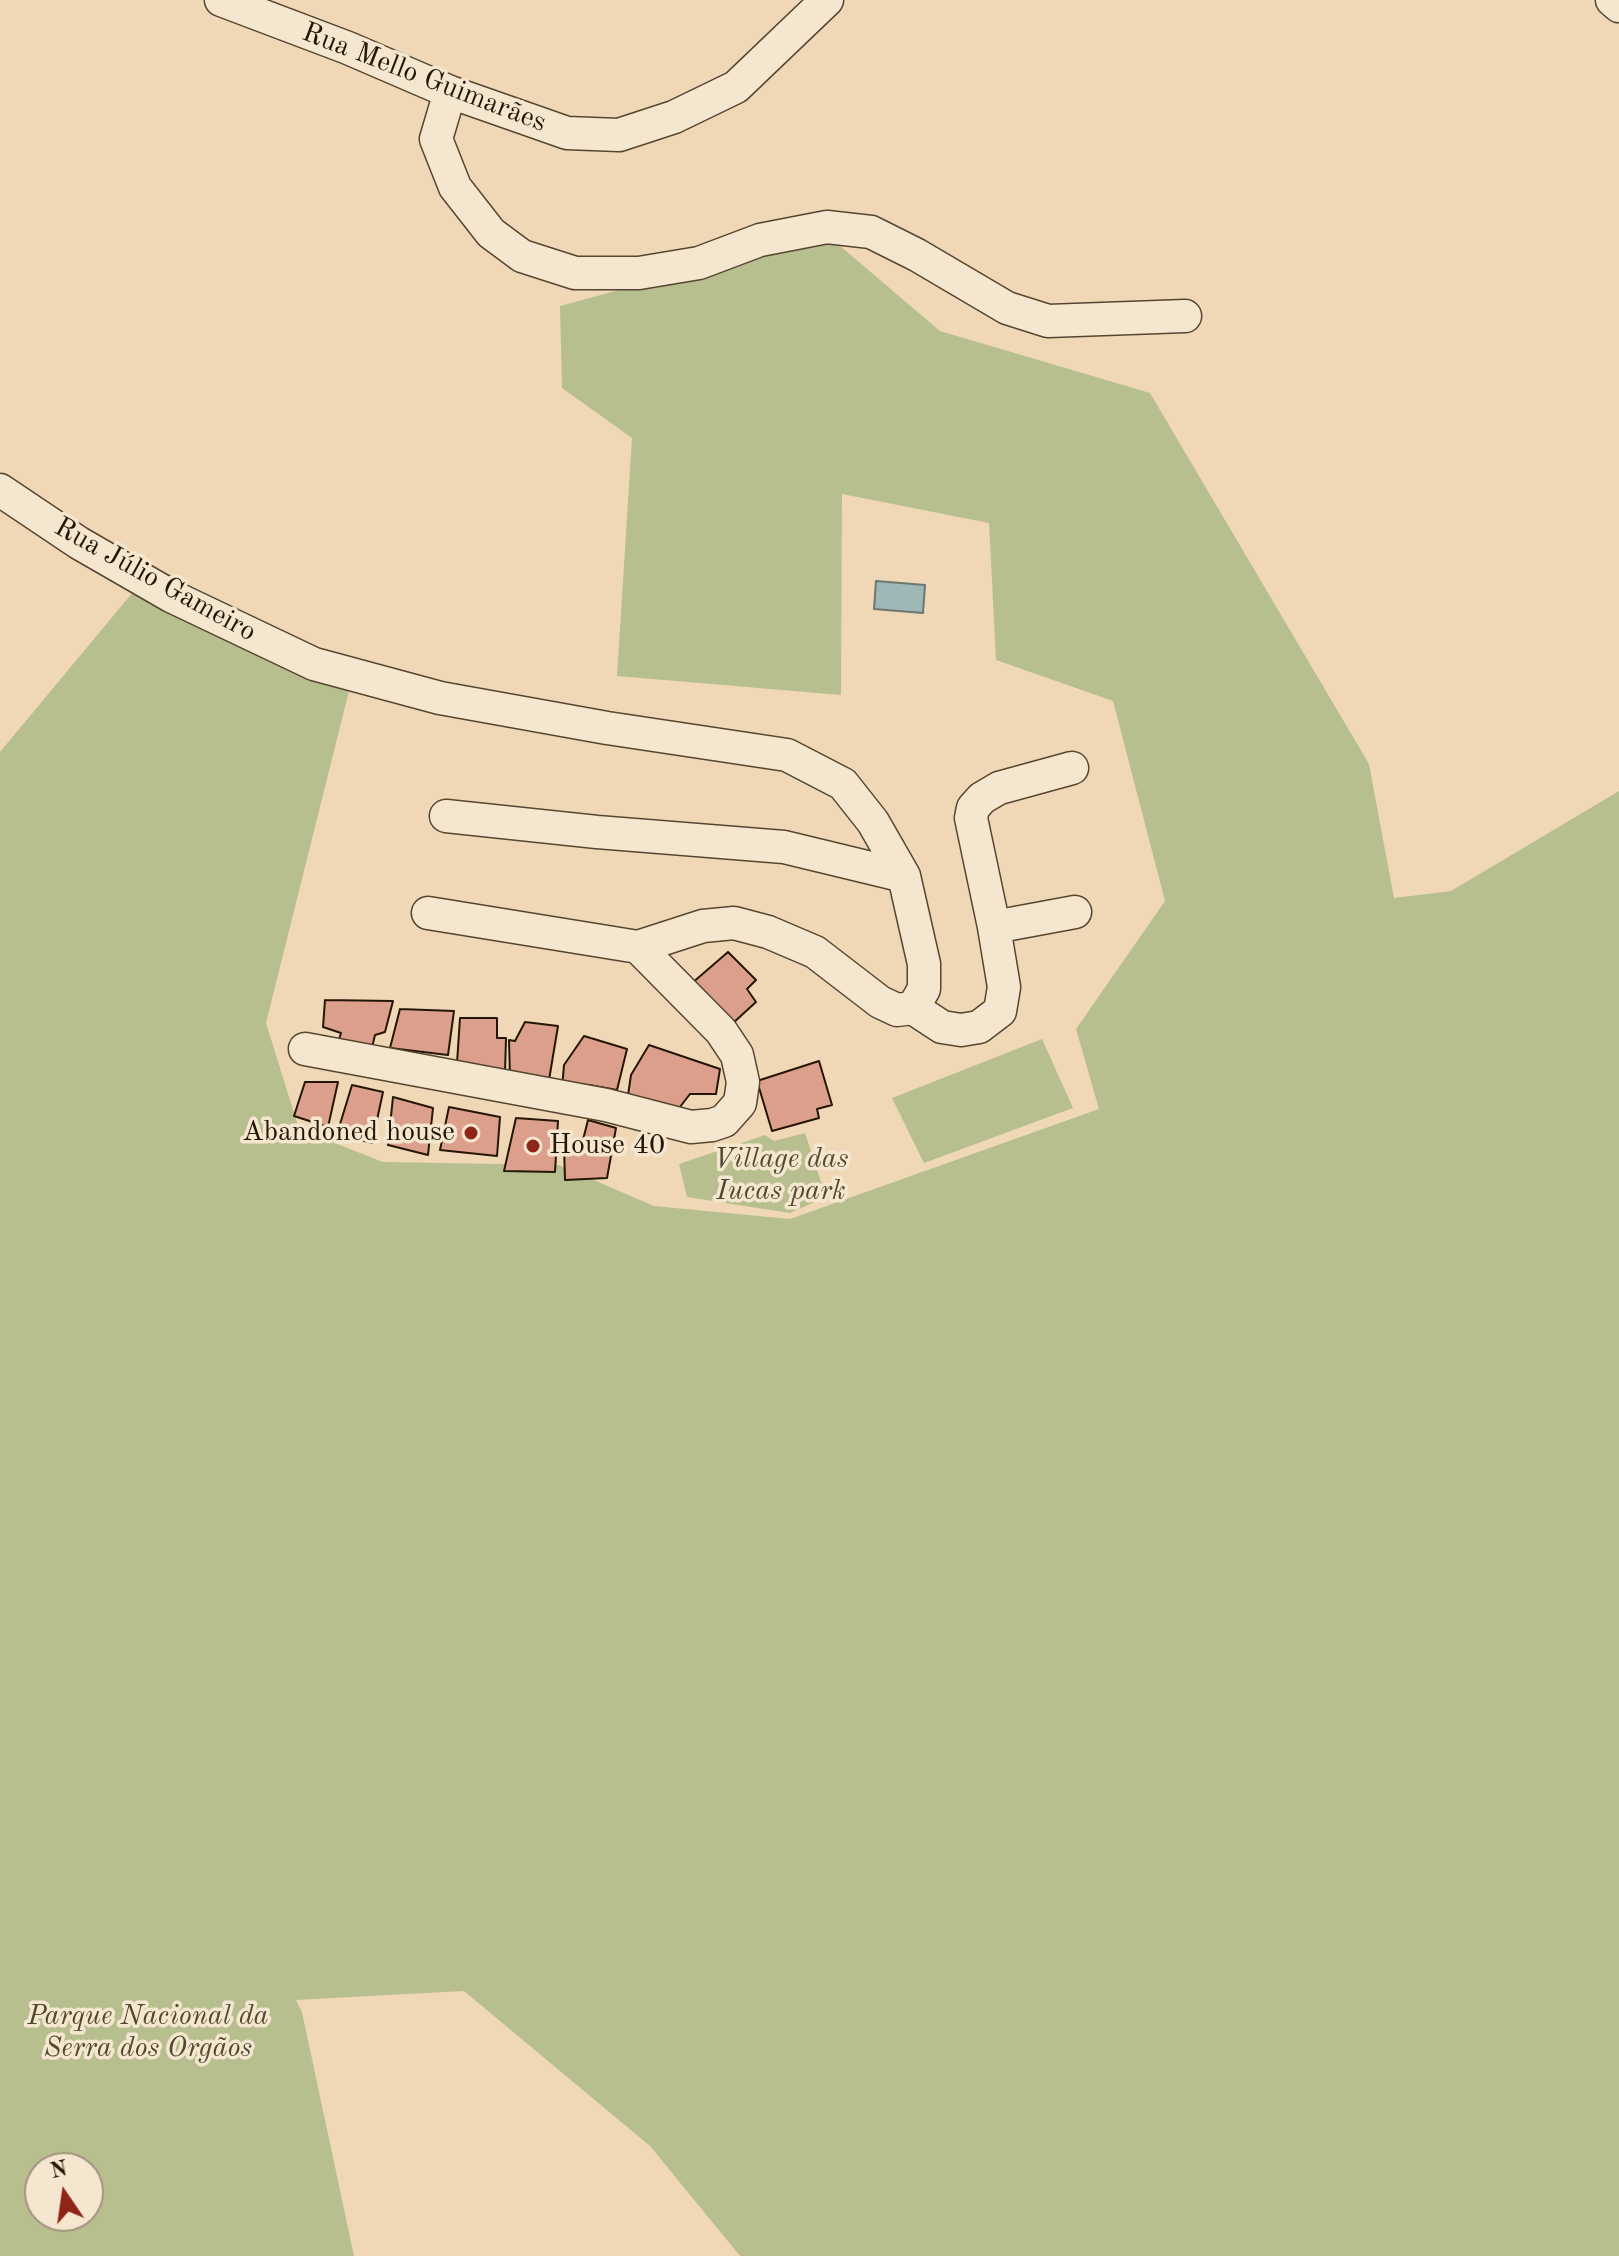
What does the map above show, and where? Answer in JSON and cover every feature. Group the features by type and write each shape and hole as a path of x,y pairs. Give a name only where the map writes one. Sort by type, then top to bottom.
{"street":[{"name":"Rua Mello Guimarães","path":"221,0 348,48 450,92 567,133 619,135 674,117 736,87 827,0"},
{"path":"1612,0 1619,6"},
{"path":"450,92 436,139 455,187 491,233 522,256 561,269 575,273 639,273 699,263 760,240 827,227 871,232 1007,308 1048,321 1185,316"},
{"name":"Rua Júlio Gameiro","path":"0,490 79,543 171,596 314,664 440,698 607,728 787,755 843,784 873,822 904,876 924,964 924,989 913,1008"},
{"path":"428,913 638,947 703,926 734,923 768,932 815,952 880,1002 897,1010 913,1008 942,1027 961,1030 979,1027 1000,1011 1004,987 971,818 973,808 982,798 999,788 1072,768"},
{"path":"446,816 784,847 904,876"},
{"path":"994,927 1075,912"},
{"path":"305,1049 575,1098 691,1127 724,1121 740,1103 743,1082 737,1055 721,1031 638,947"}],"green space":[{"name":"Parque Nacional da Serra dos Orgãos","path":"826,234 940,331 1150,393 1369,764 1394,898 1451,891 1619,791 1619,2256 740,2256 650,2146 464,1991 296,2000 302,2012 354,2256 0,2256 0,752 133,592 349,691 266,1023 299,1129 383,1162 559,1165 654,1206 790,1219 1099,1109 1076,1029 1165,901 1113,701 996,660 989,523 842,494 841,695 617,676 632,438 562,388 560,306"},
{"path":"1042,1039 1073,1108 924,1163 892,1098"},
{"name":"Village das Iucas park","path":"805,1133 826,1197 790,1213 687,1197 679,1164 765,1135 774,1141"}],"water":[{"path":"876,581 925,585 923,613 874,609"}],"building":[{"path":"728,952 756,980 747,989 756,1002 732,1024 691,984"},
{"path":"325,1000 393,1001 385,1032 375,1035 371,1052 335,1052 341,1033 323,1027"},
{"path":"400,1009 454,1011 448,1055 390,1048"},
{"path":"460,1018 497,1018 497,1038 506,1038 505,1073 457,1063"},
{"path":"525,1022 558,1026 548,1086 510,1078 509,1040 515,1041"},
{"path":"584,1036 627,1049 617,1090 589,1085 586,1094 562,1088 564,1065"},
{"path":"649,1045 720,1069 716,1094 690,1094 673,1116 627,1102 631,1075"},
{"path":"819,1061 832,1105 817,1109 819,1118 772,1131 757,1081"},
{"path":"305,1082 338,1082 328,1127 294,1116"},
{"path":"352,1085 383,1092 372,1143 337,1134"},
{"path":"393,1097 433,1108 428,1155 388,1145"},
{"name":"Abandoned house","path":"449,1107 500,1117 497,1156 440,1150"},
{"name":"House 40","path":"516,1118 558,1121 555,1172 504,1171"},
{"path":"588,1120 616,1128 607,1178 565,1180 564,1146 581,1148"}],"place":[{"name":"Abandoned house","path":"471,1133"},
{"name":"House 40","path":"533,1146"}]}
